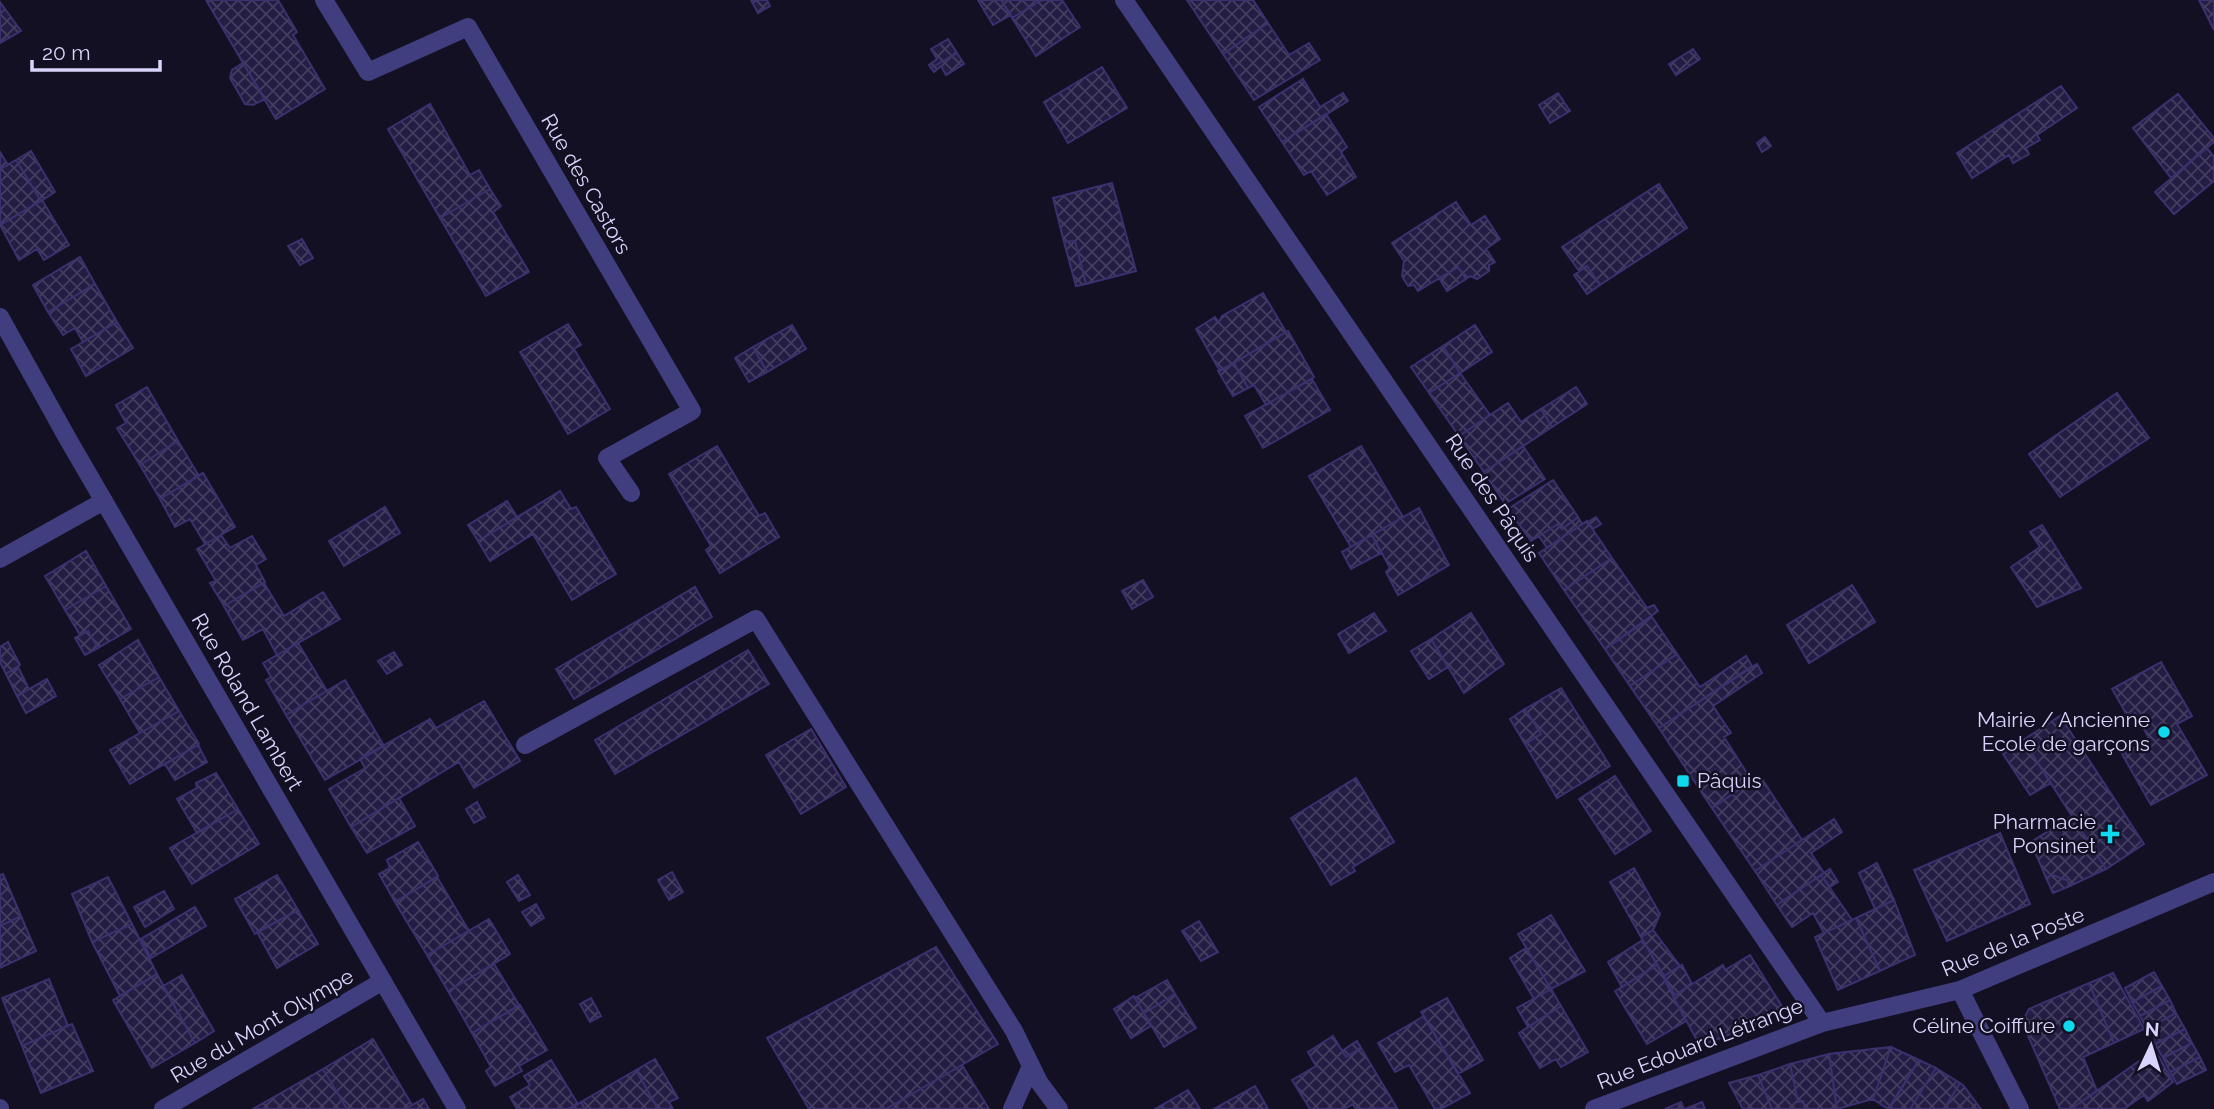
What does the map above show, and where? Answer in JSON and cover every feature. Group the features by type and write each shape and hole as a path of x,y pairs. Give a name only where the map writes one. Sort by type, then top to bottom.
{"street":[{"name":"Rue des Castors","path":"324,0 368,72 468,27 692,411 607,458 631,493"},
{"name":"Rue des Pâquis","path":"1124,0 1822,1023"},
{"name":"Rue Roland Lambert","path":"0,317 457,1109"},
{"path":"0,559 104,500"},
{"path":"525,746 756,619 1014,1031 1031,1066 1059,1109"},
{"name":"Rue de la Poste","path":"1822,1023 1960,990 2214,883"},
{"name":"Rue du Mont Olympe","path":"163,1109 383,982"},
{"path":"1960,990 2020,1109"},
{"name":"Rue Edouard Létrange","path":"1594,1109 1822,1023"},
{"path":"1012,1109 1031,1066"}],"building":[{"path":"206,0 278,0 297,32 293,35 325,89 276,119"},
{"path":"751,0 767,0 770,6 758,13"},
{"path":"978,0 1001,0 1011,15 993,25"},
{"path":"1001,0 1042,0 1012,18"},
{"path":"1042,0 1062,0 1080,27 1036,56 1012,18"},
{"path":"1187,0 1253,0 1268,23 1223,54"},
{"path":"2199,0 2214,0 2214,30"},
{"path":"0,2 21,31 0,43"},
{"path":"1268,23 1289,55 1309,43 1320,60 1254,100 1223,54"},
{"path":"948,39 957,53 931,68 929,65 937,59 931,49"},
{"path":"1693,49 1700,59 1676,75 1669,64"},
{"path":"957,53 964,64 946,75 941,66 934,72 931,68"},
{"path":"243,63 265,99 253,105 245,104 230,78 232,70"},
{"path":"1102,67 1127,108 1068,143 1044,102"},
{"path":"1303,79 1320,107 1343,93 1348,101 1282,142 1259,107"},
{"path":"2061,86 2077,108 2037,135 2040,140 2026,148 2029,154 2013,163 2009,155 1972,178 1957,153"},
{"path":"1558,93 1570,111 1550,123 1539,105"},
{"path":"2178,94 2214,138 2214,142 2171,178 2133,128"},
{"path":"430,104 470,175 479,170 490,189 440,218 388,129"},
{"path":"1326,114 1347,147 1341,152 1356,177 1327,195 1311,171 1304,175 1282,142"},
{"path":"1765,137 1771,146 1762,152 1757,143"},
{"path":"2207,148 2214,157 2214,181 2174,214 2155,192"},
{"path":"31,151 55,192 41,201 16,160"},
{"path":"0,152 8,165 0,169"},
{"path":"16,160 41,201 0,225 0,169"},
{"path":"1112,183 1136,271 1086,284 1075,241 1064,242 1053,198"},
{"path":"1659,184 1687,228 1600,285 1587,266 1579,271 1562,247"},
{"path":"490,189 501,206 493,212 529,272 486,296 440,218"},
{"path":"42,200 69,245 44,260 37,249 19,260 0,225"},
{"path":"1456,202 1471,225 1485,216 1500,239 1486,249 1495,262 1489,265 1489,271 1477,279 1470,276 1466,279 1458,267 1418,291 1414,285 1408,286 1402,276 1404,261 1392,243"},
{"path":"302,239 313,258 300,265 288,246"},
{"path":"1075,241 1086,284 1076,286 1064,242"},
{"path":"80,257 95,284 48,312 33,285"},
{"path":"1587,266 1600,285 1587,294 1574,275"},
{"path":"1458,267 1466,279 1447,291 1439,278"},
{"path":"95,284 117,322 83,342 75,328 63,335 48,312"},
{"path":"1263,293 1286,332 1220,371 1196,329 1215,317 1219,322 1222,316"},
{"path":"117,322 133,348 86,376 71,349"},
{"path":"568,324 581,345 574,349 610,409 568,434 520,352"},
{"path":"792,325 806,349 767,372 753,347"},
{"path":"1475,325 1492,352 1460,373 1443,346"},
{"path":"1288,331 1314,377 1266,405 1254,385 1248,388 1234,363"},
{"path":"1443,346 1460,373 1429,393 1411,367"},
{"path":"753,347 767,372 749,382 735,358"},
{"path":"1234,363 1248,388 1233,396 1218,371"},
{"path":"1460,373 1490,415 1459,436 1429,393"},
{"path":"1312,379 1330,410 1263,448 1245,416"},
{"path":"147,387 178,441 140,465 117,428 126,423 116,405"},
{"path":"1576,387 1587,404 1552,427 1541,409"},
{"path":"2117,393 2149,438 2060,497 2029,454"},
{"path":"1508,403 1521,422 1541,409 1552,427 1484,472 1459,436"},
{"path":"178,441 199,476 160,499 140,465"},
{"path":"717,446 759,516 765,513 779,537 720,573 706,550 711,546 669,474"},
{"path":"1361,446 1403,517 1351,547 1309,476"},
{"path":"1523,446 1545,479 1505,504 1484,472"},
{"path":"203,473 235,527 205,544 190,519 175,527 160,499"},
{"path":"1553,480 1578,517 1562,529 1558,524 1531,541 1508,509"},
{"path":"560,491 571,509 576,507 616,574 572,600 533,534 490,561 478,541"},
{"path":"507,501 517,517 478,541 468,525"},
{"path":"385,507 400,533 344,566 329,541"},
{"path":"1419,508 1449,565 1398,595 1386,572 1390,568 1372,535"},
{"path":"1578,517 1582,524 1547,548 1539,536 1558,524 1562,529"},
{"path":"1596,517 1601,524 1593,529 1588,522"},
{"path":"1587,521 1612,558 1564,590 1539,553"},
{"path":"2042,525 2081,588 2037,607 2011,567 2040,547 2030,532"},
{"path":"221,535 230,548 252,536 266,559 256,565 265,582 224,606 210,583 216,581 197,549"},
{"path":"1372,535 1381,553 1351,569 1342,552"},
{"path":"86,551 106,586 65,610 45,576"},
{"path":"1612,558 1647,608 1654,605 1658,611 1605,649 1564,590"},
{"path":"1143,580 1153,597 1132,609 1122,591"},
{"path":"264,583 284,616 323,592 340,619 277,655 263,629 243,640 224,606"},
{"path":"1852,585 1875,622 1809,663 1787,625"},
{"path":"106,586 131,629 98,648 88,631 80,635 65,610"},
{"path":"695,587 712,617 574,699 556,669"},
{"path":"1374,613 1386,631 1349,653 1338,634"},
{"path":"1471,613 1504,664 1464,693 1431,639"},
{"path":"1652,617 1677,654 1630,686 1605,649"},
{"path":"88,631 98,648 85,655 75,638"},
{"path":"1431,639 1448,667 1429,679 1411,651"},
{"path":"138,640 159,677 120,699 99,665"},
{"path":"8,642 20,665 6,674 0,662 0,647"},
{"path":"298,643 327,691 286,715 266,680 271,677 263,663"},
{"path":"748,650 769,684 615,774 595,740"},
{"path":"394,652 402,665 387,674 378,661"},
{"path":"1677,654 1700,687 1746,656 1752,666 1659,728 1630,686"},
{"name":"Mairie / Ancienne Ecole de garçons","path":"2161,662 2192,716 2177,724 2207,775 2151,805 2122,754 2150,740 2135,713 2128,717 2112,689"},
{"path":"1757,664 1762,673 1713,706 1731,733 1724,737 1752,781 1712,808 1659,728"},
{"path":"18,667 29,689 17,696 6,674"},
{"path":"159,677 179,711 140,733 120,699"},
{"path":"47,679 56,696 26,713 17,696"},
{"path":"345,680 384,746 325,780 286,715"},
{"path":"1561,688 1610,766 1557,798 1525,744 1541,734 1525,709"},
{"path":"484,701 520,761 474,788 459,762 351,827 329,789 365,768 360,759 430,719 436,728"},
{"path":"1525,709 1541,734 1525,744 1510,719"},
{"path":"179,711 199,744 130,784 110,750"},
{"path":"2060,716 2144,844 2106,869 2023,740"},
{"path":"811,729 846,787 801,814 766,755"},
{"path":"2023,740 2051,783 2030,795 2003,754"},
{"path":"198,745 207,762 175,780 165,764"},
{"path":"216,773 238,809 197,833 177,799 197,788 196,783"},
{"path":"1615,776 1651,831 1615,854 1579,799"},
{"path":"1760,776 1802,840 1755,871 1712,808"},
{"path":"1356,778 1394,842 1353,867 1355,871 1331,885 1291,818"},
{"path":"399,798 415,826 367,853 351,827"},
{"path":"477,802 485,817 474,823 466,809"},
{"path":"238,809 259,844 192,884 170,848"},
{"path":"2072,816 2106,869 2070,886 2067,880 2052,875 2046,878 2031,842"},
{"path":"1834,819 1842,832 1811,853 1824,873 1777,905 1755,871"},
{"path":"2000,833 2030,904 1947,941 1914,870"},
{"path":"418,842 438,876 395,902 379,874 390,868 387,860"},
{"path":"1877,863 1894,900 1875,909 1859,873"},
{"path":"1634,868 1660,914 1653,930 1641,937 1610,882"},
{"path":"1830,869 1838,882 1830,887 1821,875"},
{"path":"672,872 683,892 669,900 658,880"},
{"path":"3,874 21,916 0,926 0,875"},
{"path":"277,875 298,910 255,934 235,899"},
{"path":"518,875 530,895 519,901 507,882"},
{"path":"1821,875 1852,920 1824,933 1813,913 1792,927 1777,905"},
{"path":"2052,875 2067,880 2070,886 2053,893 2046,878"},
{"path":"108,877 132,924 92,942 72,894"},
{"path":"437,877 469,931 427,955 395,902"},
{"path":"164,891 174,909 145,927 134,907"},
{"path":"1894,900 1915,955 1880,971 1856,918"},
{"path":"536,904 544,918 531,926 522,912"},
{"path":"195,907 206,926 151,958 141,939"},
{"path":"298,910 318,944 277,968 257,932"},
{"path":"1551,915 1585,971 1551,989 1518,934"},
{"path":"21,916 36,951 0,968 0,926"},
{"path":"1856,918 1880,971 1838,990 1815,937"},
{"path":"489,919 510,954 448,991 427,955"},
{"path":"1199,921 1218,952 1201,961 1182,931"},
{"path":"132,924 157,974 120,996 92,942"},
{"path":"1653,930 1680,966 1664,976 1641,937"},
{"path":"1643,940 1657,965 1622,987 1608,962"},
{"path":"936,947 998,1044 886,1109 809,1109 767,1038"},
{"path":"1526,948 1551,989 1534,999 1510,958"},
{"path":"1750,955 1783,1008 1759,1023 1700,1046 1673,996 1723,965 1725,970"},
{"path":"494,964 519,1005 472,1033 448,991"},
{"path":"1657,965 1686,1021 1647,1044 1615,991"},
{"path":"1682,965 1692,984 1675,995 1664,976"},
{"path":"2154,972 2162,986 2132,1002 2125,988"},
{"path":"2113,973 2144,1029 2114,1043 2089,983"},
{"path":"157,974 195,1043 152,1068 113,1000"},
{"path":"182,975 214,1031 195,1043 163,986"},
{"path":"49,979 68,1026 22,1046 2,998"},
{"path":"1167,980 1175,994 1144,1013 1135,998"},
{"path":"2089,983 2114,1043 2083,1057 2097,1091 2071,1109 2060,1109 2022,1022 2029,1009"},
{"path":"2162,986 2170,1000 2140,1016 2132,1002"},
{"path":"1551,989 1561,1006 1528,1027 1517,1008"},
{"path":"1175,994 1196,1028 1164,1047 1144,1013"},
{"path":"1134,996 1151,1026 1131,1038 1114,1009"},
{"path":"591,998 601,1016 590,1022 580,1004"},
{"path":"1447,998 1483,1060 1458,1074 1421,1012"},
{"path":"2170,1000 2176,1013 2147,1029 2140,1016"},
{"path":"520,1005 547,1050 519,1066 522,1071 495,1086 486,1071 491,1067 472,1033"},
{"path":"1561,1006 1588,1052 1561,1067 1556,1059 1540,1068 1519,1033"},
{"path":"2176,1013 2185,1029 2155,1044 2147,1029"},
{"path":"1424,1016 1470,1093 1441,1109 1435,1109 1409,1065 1395,1072 1378,1043"},
{"path":"72,1024 93,1071 41,1093 22,1046"},
{"path":"2185,1029 2192,1043 2163,1058 2155,1044"},
{"path":"1333,1036 1346,1057 1361,1048 1397,1108 1356,1109 1353,1104 1344,1109 1310,1109 1292,1080 1316,1066 1308,1052"},
{"path":"373,1039 412,1105 406,1109 347,1109 323,1069"},
{"path":"1357,1041 1361,1048 1346,1057 1342,1051"},
{"path":"2192,1043 2200,1057 2170,1072 2163,1058"},
{"path":"1891,1047 1919,1060 1888,1109 1873,1099"},
{"path":"1891,1047 1873,1099 1837,1109 1829,1054"},
{"path":"2155,1050 2173,1082 2148,1101 2144,1095 2124,1109 2071,1109"},
{"path":"1829,1054 1837,1109 1805,1109 1803,1101 1798,1102 1790,1064"},
{"path":"2200,1057 2206,1070 2177,1084 2170,1072"},
{"path":"655,1059 678,1098 669,1102 673,1109 658,1109 636,1070"},
{"path":"551,1060 578,1104 568,1109 517,1109 510,1097 530,1085 524,1076"},
{"path":"1919,1060 1936,1068 1910,1109 1889,1109"},
{"path":"1790,1064 1798,1102 1803,1101 1805,1109 1772,1109 1758,1075"},
{"path":"962,1065 989,1109 886,1109"},
{"path":"1936,1068 1960,1083 1944,1109 1910,1109"},
{"path":"323,1069 347,1109 253,1109"},
{"path":"636,1070 658,1109 585,1109 581,1102"},
{"path":"1758,1075 1772,1109 1743,1109 1729,1083"},
{"path":"1960,1083 1963,1085 1981,1109 1944,1109"},
{"path":"1255,1086 1268,1109 1214,1109"},
{"path":"1188,1090 1200,1109 1155,1109"},
{"path":"423,1099 429,1109 406,1109 412,1105"},
{"path":"581,1102 585,1109 568,1109 578,1104"},
{"path":"1681,1102 1684,1109 1665,1109"},
{"path":"1702,1102 1705,1109 1685,1109"}],"place":[{"name":"Mairie / Ancienne Ecole de garçons","path":"2164,732"},
{"name":"Pâquis","path":"1683,781"},
{"name":"Pharmacie Ponsinet","path":"2110,834"},
{"name":"Céline Coiffure","path":"2069,1026"}]}
